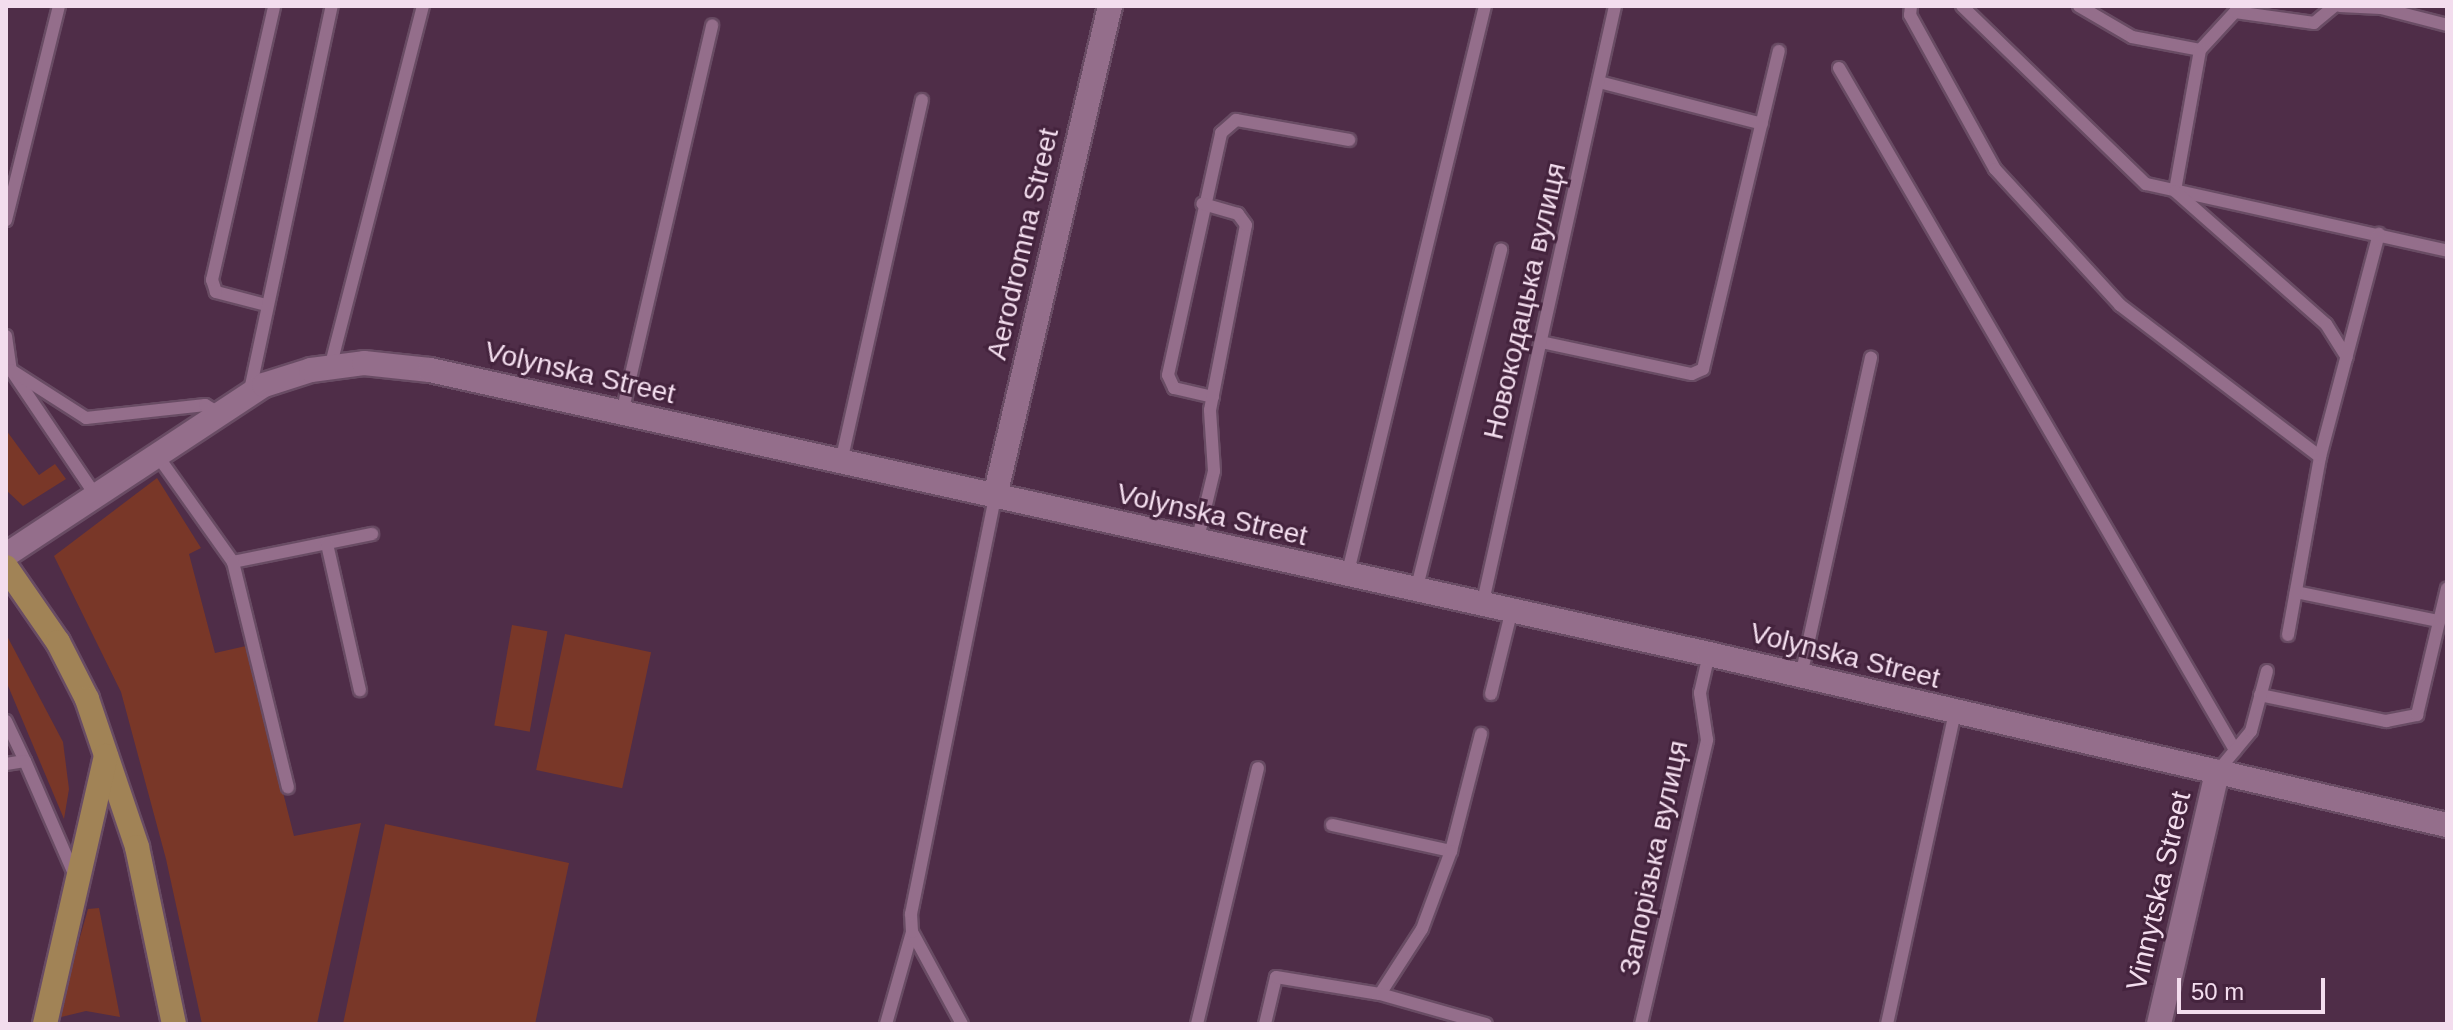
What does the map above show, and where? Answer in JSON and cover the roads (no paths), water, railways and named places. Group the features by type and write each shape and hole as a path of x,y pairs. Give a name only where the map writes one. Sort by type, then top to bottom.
{"main road":[{"path":"6,567 58,642 107,754 137,847 174,1024"},
{"path":"45,1024 107,754"}],"street":[{"name":"Aerodromna Street","path":"995,496 1110,6"},
{"name":"Volynska Street","path":"6,555 264,385 330,368 364,363 430,370 1511,613 1709,654 2447,825"},
{"name":"Vinnytska Street","path":"2159,1024 2217,772"}],"lane":[{"path":"6,220 59,6"},
{"path":"266,305 216,292 212,280 274,6"},
{"path":"249,395 332,6"},
{"path":"330,368 423,6"},
{"path":"1347,576 1485,6"},
{"name":"Новокодацька вулиця","path":"1482,606 1615,6"},
{"path":"1911,6 1910,15 1995,169 2120,305 2320,457"},
{"path":"1962,6 2146,184 2447,251"},
{"path":"2079,6 2132,37 2200,50"},
{"path":"2175,191 2200,50 2235,12 2314,23 2334,6"},
{"path":"2340,6 2381,8 2447,25"},
{"path":"622,413 712,25"},
{"path":"1541,342 1699,374 1706,361 1779,51"},
{"path":"1839,68 2235,750"},
{"path":"1599,82 1762,124"},
{"path":"841,462 922,100"},
{"path":"1213,397 1174,388 1168,375 1215,145 1227,124 1236,120 1349,140"},
{"path":"2175,191 2326,324 2347,357"},
{"path":"1197,542 1214,471 1213,397 1246,225 1238,214 1202,204"},
{"path":"2288,635 2320,457 2379,234"},
{"path":"1416,591 1501,249"},
{"path":"6,336 11,370 96,496"},
{"path":"1801,676 1871,358"},
{"path":"11,370 86,418 205,405 219,413"},
{"path":"157,455 233,562 288,787"},
{"path":"886,1024 912,932 911,914 995,496"},
{"path":"233,562 372,534"},
{"path":"327,544 360,690"},
{"path":"2260,695 2386,721 2417,715 2447,588"},
{"path":"2296,592 2439,621"},
{"path":"1491,694 1511,613"},
{"name":"Запорізька вулиця","path":"1641,1024 1707,740 1700,693 1709,654"},
{"path":"2217,772 2251,731 2267,671"},
{"path":"1887,1024 1955,713"},
{"path":"6,721 79,885"},
{"path":"1380,994 1422,929 1451,851 1481,734"},
{"path":"6,764 25,761"},
{"path":"1197,1024 1258,768"},
{"path":"1332,825 1451,851"},
{"path":"912,932 962,1024"},
{"path":"1265,1024 1276,977 1380,994 1486,1024"}]}
